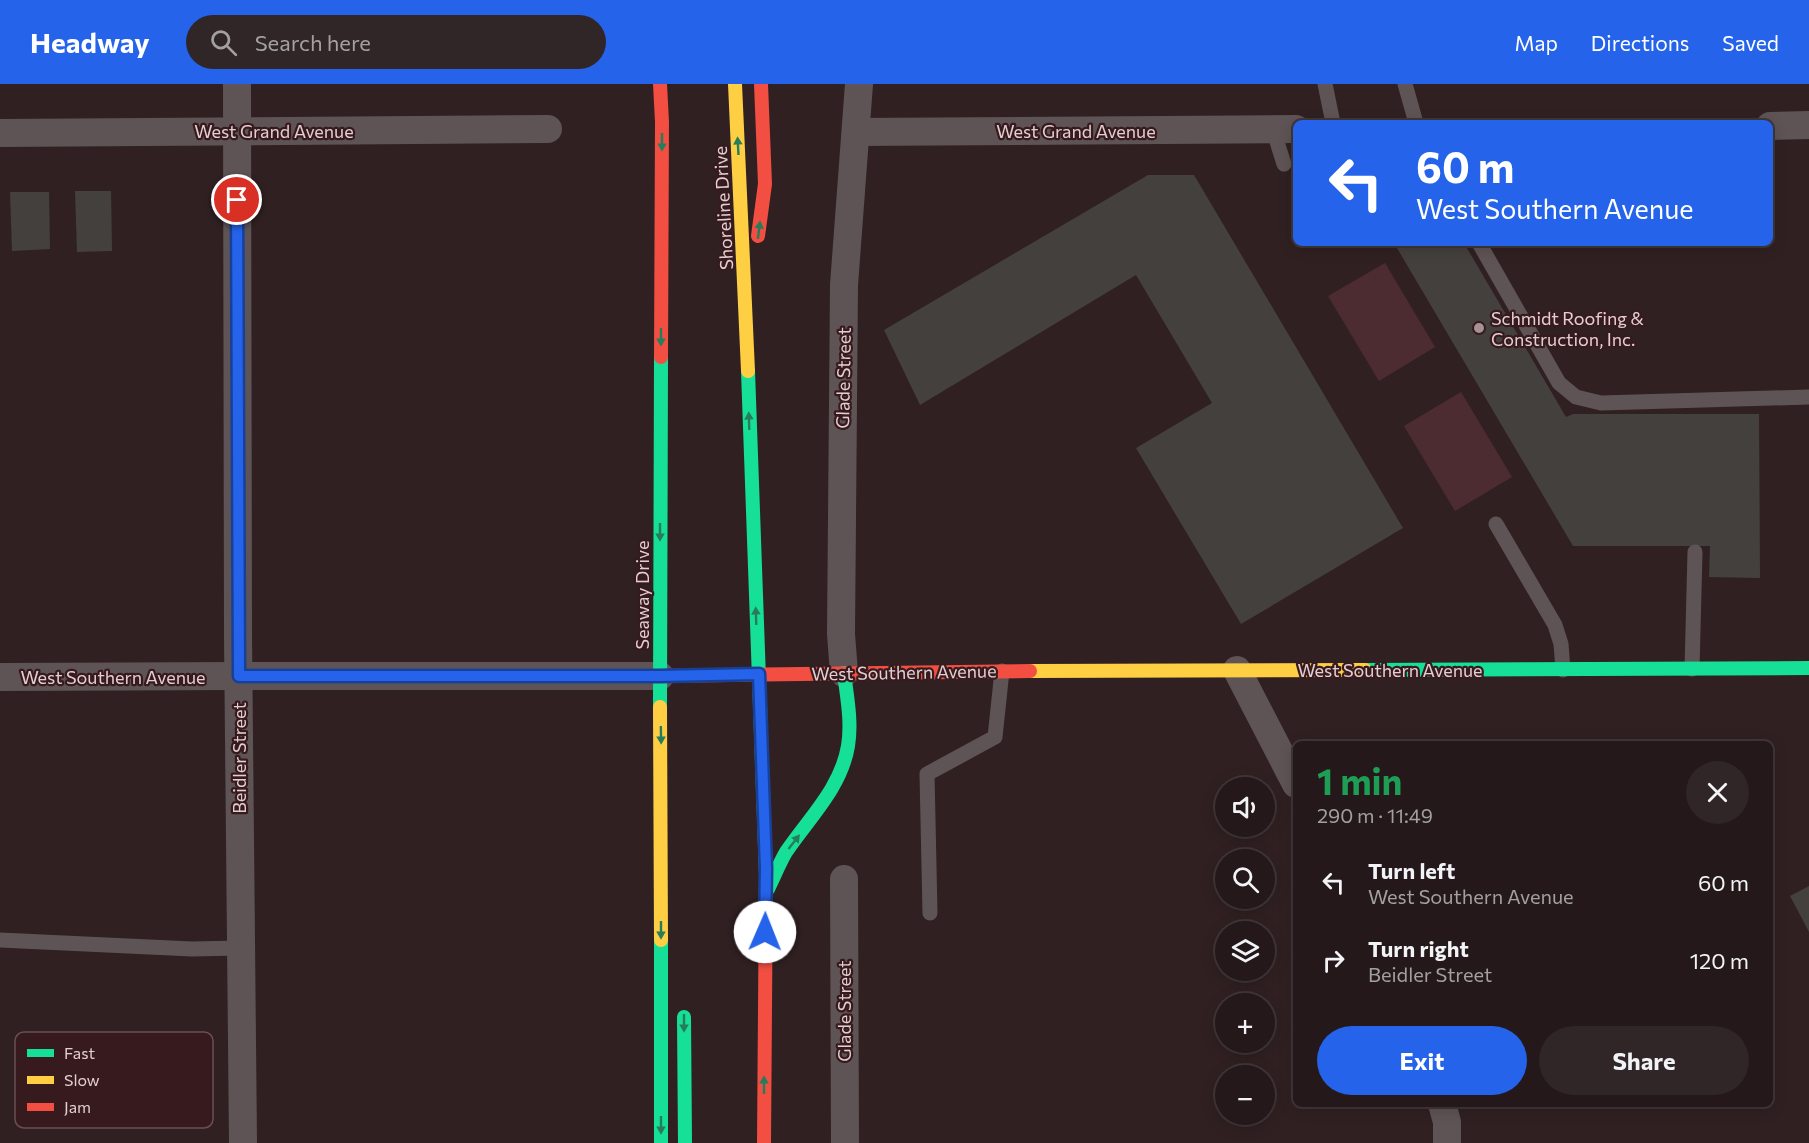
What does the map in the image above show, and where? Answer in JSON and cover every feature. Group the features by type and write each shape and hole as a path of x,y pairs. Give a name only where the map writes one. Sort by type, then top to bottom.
{"main road":[{"name":"Seaway Drive","path":"660,84 662,122 661,1143"},
{"name":"Shoreline Drive","path":"735,84 747,330"},
{"path":"761,84 765,184 747,330 766,893 764,1143"},
{"name":"West Southern Avenue","path":"660,676 1002,671 1809,668"},
{"path":"766,893 786,852 813,818 833,787 848,750 849,713 844,673"},
{"path":"661,759 672,780"},
{"path":"684,1003 685,1143"}],"street":[{"name":"Beidler Street","path":"237,84 243,1143"},
{"name":"Glade Street","path":"844,673 841,634 844,296 859,84"},
{"path":"1773,126 1809,125"},
{"name":"West Grand Avenue","path":"0,133 548,129"},
{"name":"West Grand Avenue","path":"856,132 1285,129"},
{"path":"1237,670 1293,778"},
{"name":"West Southern Avenue","path":"0,678 660,676"},
{"name":"Glade Street","path":"844,879 844,1143"},
{"path":"1443,1107 1447,1122 1447,1143"}],"lane":[{"path":"1325,84 1332,120"},
{"path":"1405,84 1415,120"},
{"path":"1284,165 1285,129"},
{"path":"1481,246 1559,383 1576,397 1601,403 1809,397"},
{"path":"1496,524 1555,626 1561,644 1563,670"},
{"path":"1692,669 1695,552"},
{"path":"930,913 927,774 995,737 1002,671"},
{"path":"0,940 192,949 241,948"}],"shaded area":[{"path":"1385,263 1435,347 1379,381 1328,296"},
{"path":"1461,392 1512,477 1455,511 1404,426"}],"building":[{"path":"1148,175 1194,175 1403,528 1241,624 1136,448 1212,403 1136,275 920,405 884,330"},
{"path":"75,191 111,191 112,251 77,252"},
{"path":"10,192 49,192 50,249 12,251"},
{"name":"Schmidt Roofing & Construction, Inc.","path":"1396,246 1466,246 1566,417 1573,414 1759,414 1760,578 1709,577 1710,546 1573,546"},
{"path":"1809,886 1809,932 1790,896"}],"traffic: fast":[{"path":"660,707 661,357"},
{"path":"748,371 766,875"},
{"path":"1365,670 1809,668"},
{"path":"768,889 786,852 839,776 848,746 849,728 844,673"},
{"path":"661,940 661,1143"},
{"path":"684,1017 685,1143"}],"traffic: slow":[{"path":"735,84 748,371"},
{"path":"1030,671 1365,670"},
{"path":"660,707 661,940"}],"traffic: jam":[{"path":"660,84 662,122 661,357"},
{"path":"758,236 765,184 761,84"},
{"path":"660,676 1030,671"},
{"path":"764,1143 766,875"}],"place":[{"name":"Schmidt Roofing & Construction, Inc.","path":"1479,328"}],"route":[{"path":"237,200 239,676 759,674 766,868 765,932"}]}
